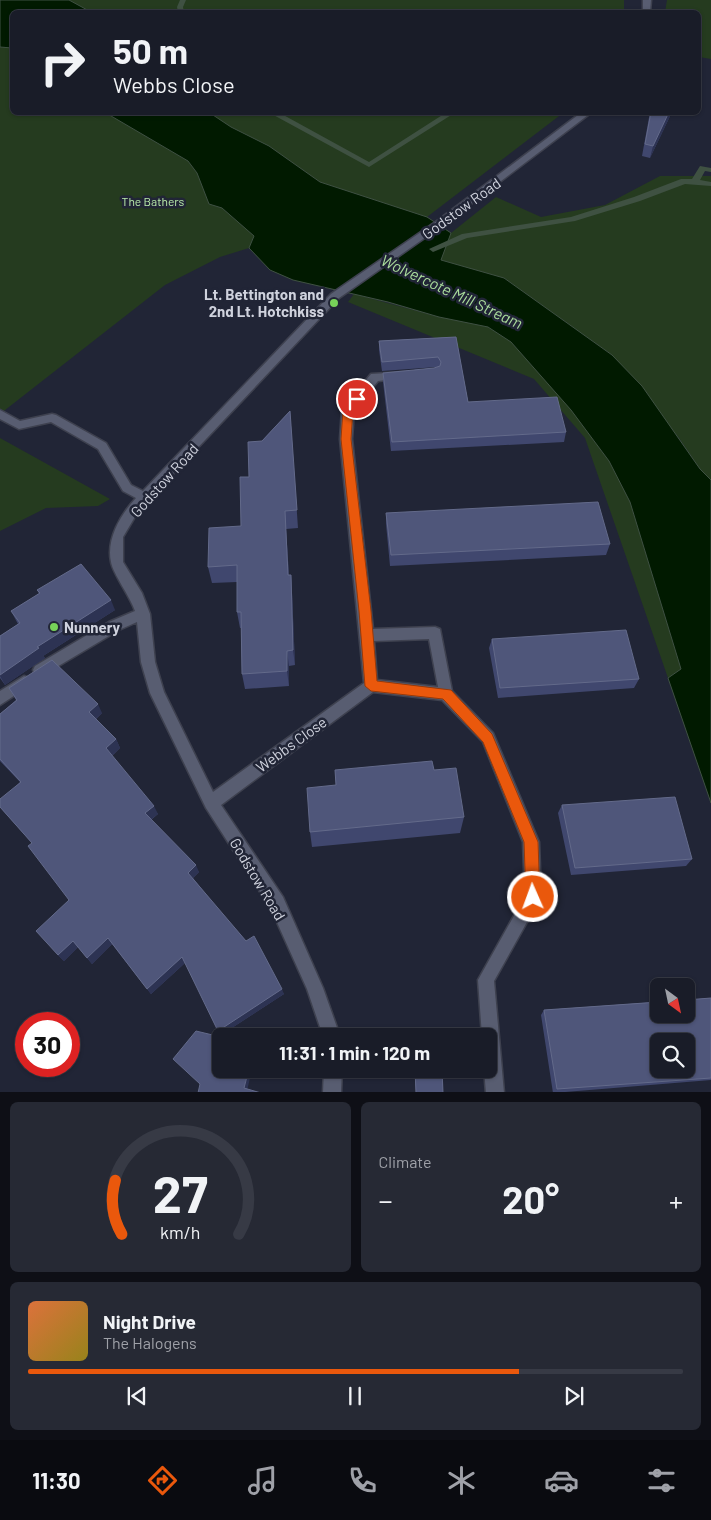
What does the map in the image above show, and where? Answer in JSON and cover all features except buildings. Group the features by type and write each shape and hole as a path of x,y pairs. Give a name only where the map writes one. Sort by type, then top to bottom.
{"street":[{"name":"Godstow Road","path":"328,1028 315,988 277,904 211,803 157,693 148,662 143,614 137,597 117,562 117,538 135,507 335,296 440,224 584,115"},
{"path":"414,374 375,377 348,410 346,439 368,635 371,686 446,694"},
{"path":"1,414 20,425 52,418 102,446 127,488 145,497"},
{"path":"0,699 45,666 114,626 143,614"},
{"path":"368,635 435,633 446,694 488,738 531,842 533,897 486,980 494,1092"},
{"name":"Webbs Close","path":"211,803 371,686"},
{"path":"332,1078 332,1092"}],"green space":[{"path":"69,0 624,0 624,10 87,10"},
{"path":"667,0 711,0 711,59 701,57 701,10 665,10"},
{"name":"The Bathers","path":"0,47 10,48 10,115 109,115 188,161 197,173 209,204 222,208 254,236 249,248 220,257 165,285 0,414"},
{"path":"213,115 560,115 427,217 320,182 269,146 231,127"},
{"path":"660,176 711,176 711,480 700,469 679,438 612,355 504,278 440,260 451,233 496,197 541,217 605,205"},
{"path":"354,294 439,317 488,327 511,342 572,410 609,461 630,502 681,669 668,678 585,438 534,379 348,302"},
{"path":"0,438 110,499 98,506 46,508 0,531"}],"water":[{"path":"0,0 69,0 87,10 10,10 10,48 0,47"},
{"name":"Wolvercote Mill Stream","path":"109,115 213,115 231,127 269,146 320,182 427,217 451,233 441,260 504,278 612,355 642,386 700,469 711,480 711,803 668,678 681,669 630,502 609,461 571,410 511,342 488,327 439,317 388,302 293,280 270,270 249,248 254,236 222,208 209,204 197,173 188,161"}],"waterway":[{"path":"181,10 183,0"},
{"path":"277,115 369,165 448,115"},
{"path":"695,182 703,168 711,170"},
{"path":"433,249 465,236 572,219 637,199 684,181 711,184"}],"place":[{"name":"Lt. Bettington and 2nd Lt. Hotchkiss","path":"334,303"},
{"name":"Nunnery","path":"54,627"}],"route":[{"path":"357,399 348,410 346,439 368,635 371,686 446,694 488,738 531,842 533,897"}]}
